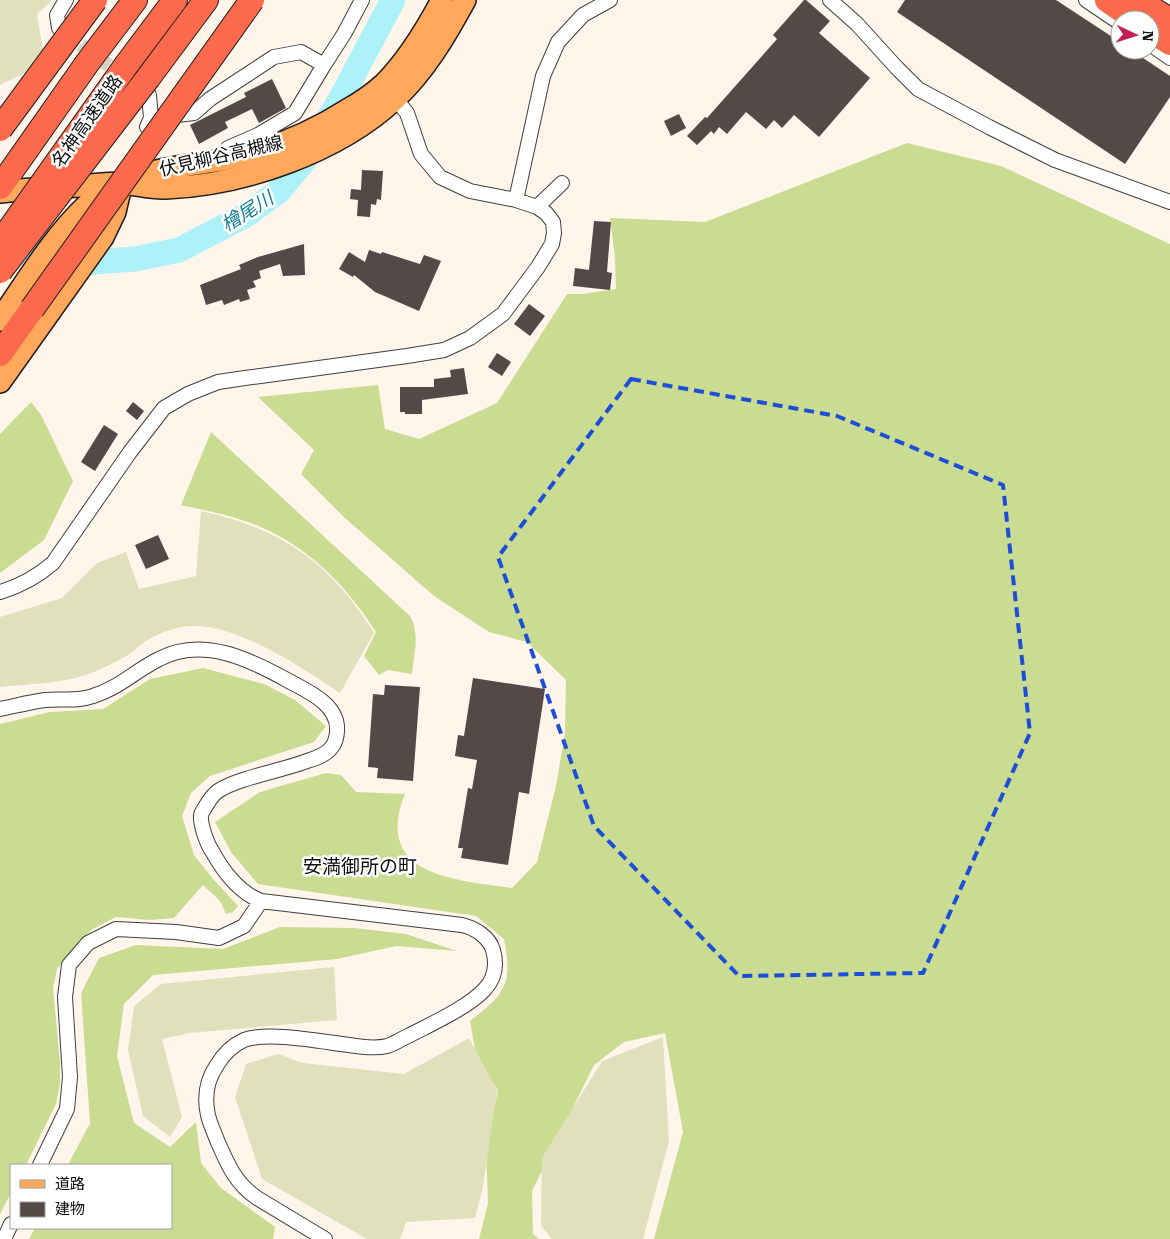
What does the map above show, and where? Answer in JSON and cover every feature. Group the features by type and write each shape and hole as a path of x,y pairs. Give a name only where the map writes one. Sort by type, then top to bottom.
{"highway":[{"path":"0,129 95,0"},
{"name":"名神高速道路","path":"0,188 134,0"},
{"name":"名神高速道路","path":"0,243 127,64 175,0"},
{"path":"0,270 149,87 206,0"},
{"path":"0,354 252,0"},
{"path":"1107,0 1122,10"},
{"path":"1137,0 1170,20"}],"main road":[{"name":"伏見柳谷高槻線","path":"0,320 61,234 88,205 121,183 161,169 226,159 255,152 313,131 363,100 390,91 442,0"},
{"name":"伏見柳谷高槻線","path":"0,192 121,183 165,188 242,177 278,166 314,151 349,132 437,48 465,0"},
{"path":"0,382 103,237 115,212 121,183"}],"street":[{"path":"59,28 57,16 66,0"},
{"path":"226,159 228,148 296,113 344,34 362,0"},
{"path":"516,200 543,76 558,42 583,16 610,0"},
{"path":"830,0 857,24 918,89 1055,160 1170,202"},
{"path":"1086,0 1110,16"},
{"path":"151,118 194,113 210,99 274,57 301,52 324,65"},
{"path":"121,183 125,160 151,118 149,87"},
{"path":"0,592 27,582 53,563 130,452 164,408 188,394 218,382 444,350 470,338 503,314 538,267 552,244 553,222 546,213 537,207 516,200 470,191 440,177 421,154 407,113 390,91"},
{"path":"537,207 562,183"},
{"path":"0,709 46,700 75,700 92,697 114,689 159,658 191,650 213,650 236,655 273,672 312,694 331,708 336,719 337,730 331,748 324,754 233,784 217,792 208,802 201,815 203,830 211,850 225,871 250,897 261,901 462,925 470,927 486,938 492,948 495,959 495,969 491,980 484,990 437,1022 388,1046 365,1047 266,1036 244,1041 224,1054 211,1073 206,1090 209,1119 229,1169 237,1181 256,1198 325,1239"},
{"path":"40,1164 67,1110 70,1077 65,997 69,965 88,943 116,929 176,932 219,938 244,926 261,901"},
{"path":"4,1239 10,1226"}],"highlighted area":[{"path":"631,379 837,416 1003,485 1030,733 923,973 739,976 594,826 498,557"}],"green space":[{"path":"0,0 52,0 37,14 45,63 0,85"},
{"path":"907,143 1001,166 1170,244 1170,1239 654,1239 683,1132 665,1033 624,1042 594,1065 532,1191 533,1234 539,1239 479,1239 488,1203 486,1147 498,1090 477,1061 470,1021 499,995 503,987 507,967 504,939 476,916 258,884 231,852 215,822 260,792 326,773 341,775 356,792 405,794 398,821 400,842 410,858 425,869 467,881 512,888 537,862 556,786 565,733 566,680 527,642 489,632 434,596 345,518 301,474 314,450 258,397 378,385 385,429 419,439 497,403 567,294 582,294 616,289 615,258 610,218 705,222"},
{"path":"31,402 41,415 73,481 44,540 0,573 0,434"},
{"path":"211,432 410,616 416,637 412,674 388,670 379,675 364,656 376,632 337,581 305,553 268,530 248,522 223,514 181,505"},
{"path":"201,511 256,527 280,539 301,552 321,568 358,608 374,633 340,693 308,672 249,640 210,627 193,626 176,628 154,636 122,658 104,668 85,675 40,684 0,687 0,617 62,598 97,563 126,552 139,589 196,576"},
{"path":"203,668 264,684 295,700 326,726 314,742 210,776 191,793 182,816 194,855 238,906 233,912 226,914 220,901 203,885 174,918 149,920 116,917 91,930 57,969 53,988 60,1062 60,1084 56,1104 26,1164 10,1164 10,1195 0,1214 0,724 50,712 103,709 150,679"},
{"path":"280,927 354,928 406,934 457,951 396,946 337,959 153,975 124,1004 117,1056 134,1123 170,1147 196,1122 201,1163 221,1188 275,1227 273,1239 29,1239 34,1229 172,1229 172,1164 69,1164 90,1123 81,993 99,958 136,945 223,949"},
{"path":"334,967 337,1020 190,1033 162,1039 182,1117 170,1137 143,1116 128,1050 134,1006 161,984"},
{"path":"663,1037 669,1141 643,1239 552,1239 541,1226 542,1158 602,1061"},
{"path":"469,1038 497,1090 483,1187 475,1218 406,1222 400,1239 367,1239 262,1179 235,1097 246,1064 278,1054 303,1063 404,1074"}],"building":[{"path":"804,0 830,21 819,33 870,78 819,137 794,115 782,128 774,120 766,129 746,112 727,134 719,127 714,134 711,131 697,145 687,136 705,117 707,118 777,39 773,35"},
{"path":"905,0 1056,0 1110,35 1110,60 1146,60 1170,76 1170,97 1125,164 897,12"},
{"path":"272,79 286,108 259,123 252,109 225,122 228,128 199,144 190,125 246,97 244,93"},
{"path":"679,114 686,128 671,136 664,121"},
{"path":"362,170 383,171 381,200 377,199 376,205 371,204 370,217 357,216 358,200 350,199 351,189 361,190"},
{"path":"594,221 611,222 607,272 612,273 610,290 573,286 575,268 589,270"},
{"path":"304,244 305,275 283,276 280,264 259,271 261,278 253,281 256,287 247,290 250,299 240,302 239,299 224,305 222,300 206,305 200,285 241,269 239,265 258,257"},
{"path":"369,250 381,254 382,252 420,264 424,255 441,261 419,311 375,292 354,275 353,277 339,269 349,252 365,262"},
{"path":"529,304 545,316 530,336 514,324"},
{"path":"497,353 511,362 502,376 488,367"},
{"path":"464,368 468,394 422,400 422,414 405,414 405,412 400,412 400,387 434,387 434,379 451,377 450,370"},
{"path":"133,402 144,411 137,420 126,411"},
{"path":"104,425 118,434 95,471 81,462"},
{"path":"158,535 169,559 146,569 135,545"},
{"path":"473,678 545,689 529,794 519,792 508,865 461,858 463,848 458,848 468,788 472,789 477,760 455,756 458,735 464,736"},
{"path":"385,685 420,687 413,781 377,778 378,768 368,767 373,694 384,695"}],"waterway":[{"name":"檜尾川","path":"0,251 25,251 81,263 135,259 179,250 246,215 279,191 305,159 341,98 393,0"}],"tunnel":[{"path":"64,32 124,77"}],"district":[{"name":"安満御所の町","path":"360,866"}]}
